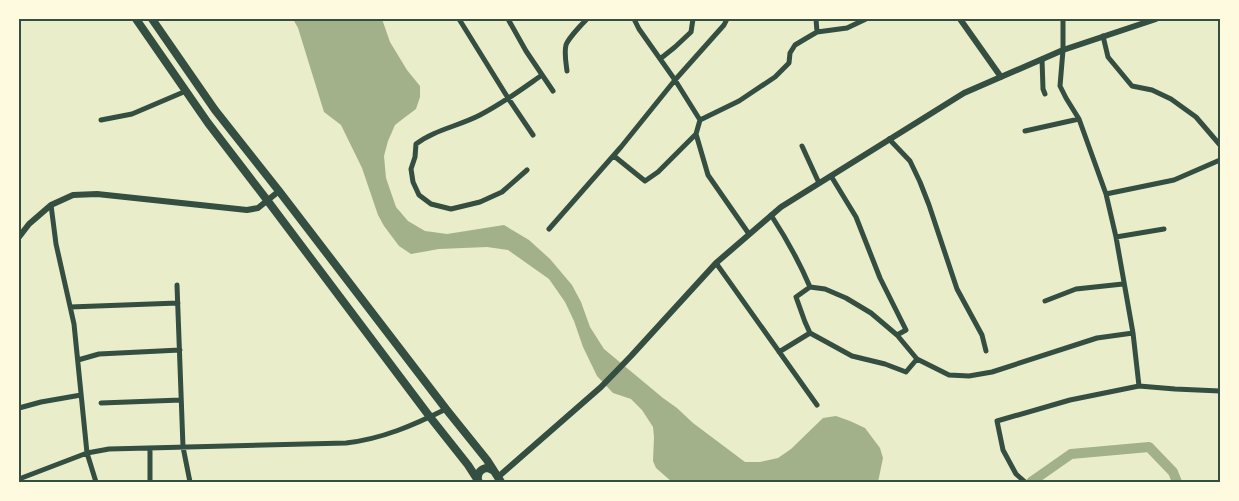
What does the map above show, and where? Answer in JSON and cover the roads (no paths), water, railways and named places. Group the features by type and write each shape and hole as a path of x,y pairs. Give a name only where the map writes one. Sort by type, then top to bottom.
{"main road":[{"path":"136,19 208,123 479,482"},
{"path":"152,19 214,110 279,191 498,477"},
{"path":"479,482 478,474 485,468 491,468 498,477"}],"street":[{"path":"460,19 533,135"},
{"path":"508,19 526,51 553,91"},
{"path":"567,71 566,45 581,24 587,19"},
{"path":"634,19 700,120"},
{"path":"660,59 691,32 693,19"},
{"path":"549,229 614,156 675,80 724,25 727,19"},
{"path":"816,19 816,32"},
{"path":"614,156 645,181 658,172 696,134 700,120 739,100 775,76 789,63 790,53 796,45 816,32 847,28 866,19"},
{"path":"960,19 1001,77"},
{"path":"1063,19 1060,86 1080,119 1106,194 1116,238 1139,386"},
{"path":"498,477 600,387 716,263 781,207 964,93 1063,50 1156,19"},
{"path":"1103,36 1108,57 1132,86 1152,90 1171,99 1196,116 1220,145"},
{"path":"1042,59 1043,89 1045,94"},
{"path":"527,170 502,192 480,202 451,209 431,204 419,195 412,182 411,169 415,157 416,144 422,139 480,116 542,75"},
{"path":"101,120 132,114 186,92"},
{"path":"1025,131 1080,119"},
{"path":"696,134 708,176 749,234"},
{"path":"889,139 910,162 920,182 957,289 982,334 986,351"},
{"path":"802,146 819,183"},
{"path":"1106,194 1174,180 1220,160"},
{"path":"831,176 856,218 880,278 906,330 897,335"},
{"path":"19,238 29,224 51,205 73,195 97,194 246,210 258,208 279,191"},
{"path":"51,205 56,244 74,324 87,453 96,482"},
{"path":"771,215 800,264 810,287"},
{"path":"1116,238 1164,229"},
{"path":"716,263 818,405"},
{"path":"1045,301 1076,289 1123,284"},
{"path":"177,285 183,447 190,482"},
{"path":"917,359 906,372 885,364 852,356 810,333 796,297 810,287 826,289 846,298 871,313 897,335 917,359 949,375 969,376 1010,368 1097,338 1132,333"},
{"path":"70,307 178,303"},
{"path":"780,352 810,333"},
{"path":"78,360 99,354 180,350"},
{"path":"1025,482 1016,474 1003,450 997,421 1070,400 1139,386 1220,391"},
{"path":"19,408 81,394"},
{"path":"101,403 182,400"},
{"path":"19,479 87,453 110,449 364,441 405,428 446,408"},
{"path":"150,448 150,482"}],"waterway":[{"path":"1031,482 1071,454 1149,447 1173,472 1177,482"}]}
